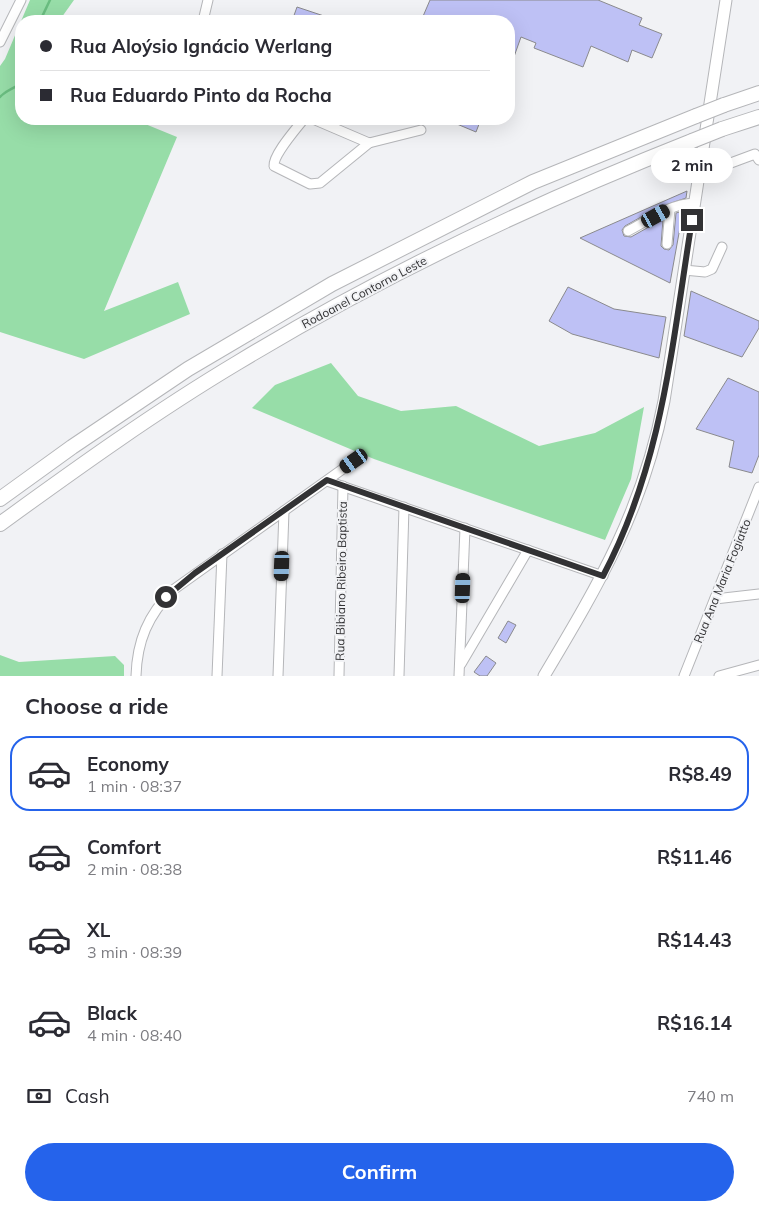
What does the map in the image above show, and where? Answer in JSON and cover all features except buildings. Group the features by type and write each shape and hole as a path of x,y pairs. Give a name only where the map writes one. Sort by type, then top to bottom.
{"highway":[{"name":"Rodoanel Contorno Leste","path":"0,499 87,436 188,369 340,280 533,182 696,116 759,93"},
{"name":"Rodoanel Contorno Leste","path":"0,524 119,440 200,386 319,316 390,277 546,201 692,141 759,117"}],"main road":[{"path":"544,676 603,576 638,500 653,451 664,401 726,0"}],"street":[{"path":"0,42 21,0"},
{"path":"204,15 208,0"},
{"path":"299,125 273,161 274,166 310,184 320,183 369,143 421,130"},
{"path":"327,125 369,143"},
{"path":"700,170 720,167 757,157"},
{"path":"628,231 684,203 694,203"},
{"path":"667,244 670,209"},
{"path":"684,270 706,272 712,269 722,247"},
{"path":"136,676 140,641 144,629 157,607 180,584 354,461"},
{"path":"327,480 603,576"},
{"name":"Rua Bibiano Ribeiro Baptista","path":"338,676 343,486"},
{"name":"Rua Ana Maria Fogiatto","path":"684,676 759,487"},
{"path":"399,676 404,507"},
{"path":"278,676 284,511"},
{"path":"459,671 465,528"},
{"path":"459,671 528,550"},
{"path":"218,676 222,554"},
{"path":"715,599 759,594"},
{"path":"719,676 759,665"}],"green space":[{"path":"30,0 74,0 63,15 24,15"},
{"path":"15,35 15,125 148,125 177,137 104,311 178,282 190,314 84,359 0,332 0,66"},
{"path":"331,363 358,396 401,411 456,406 539,446 595,433 644,407 631,479 605,540 374,459 252,408 275,385"},
{"path":"0,655 19,662 115,656 124,665 124,676 0,676"}],"waterway":[{"path":"43,15 50,0"},
{"path":"0,97 15,88"}],"route":[{"path":"166,597 195,573 327,480 603,576 638,500 655,440 664,401 692,220"}]}
